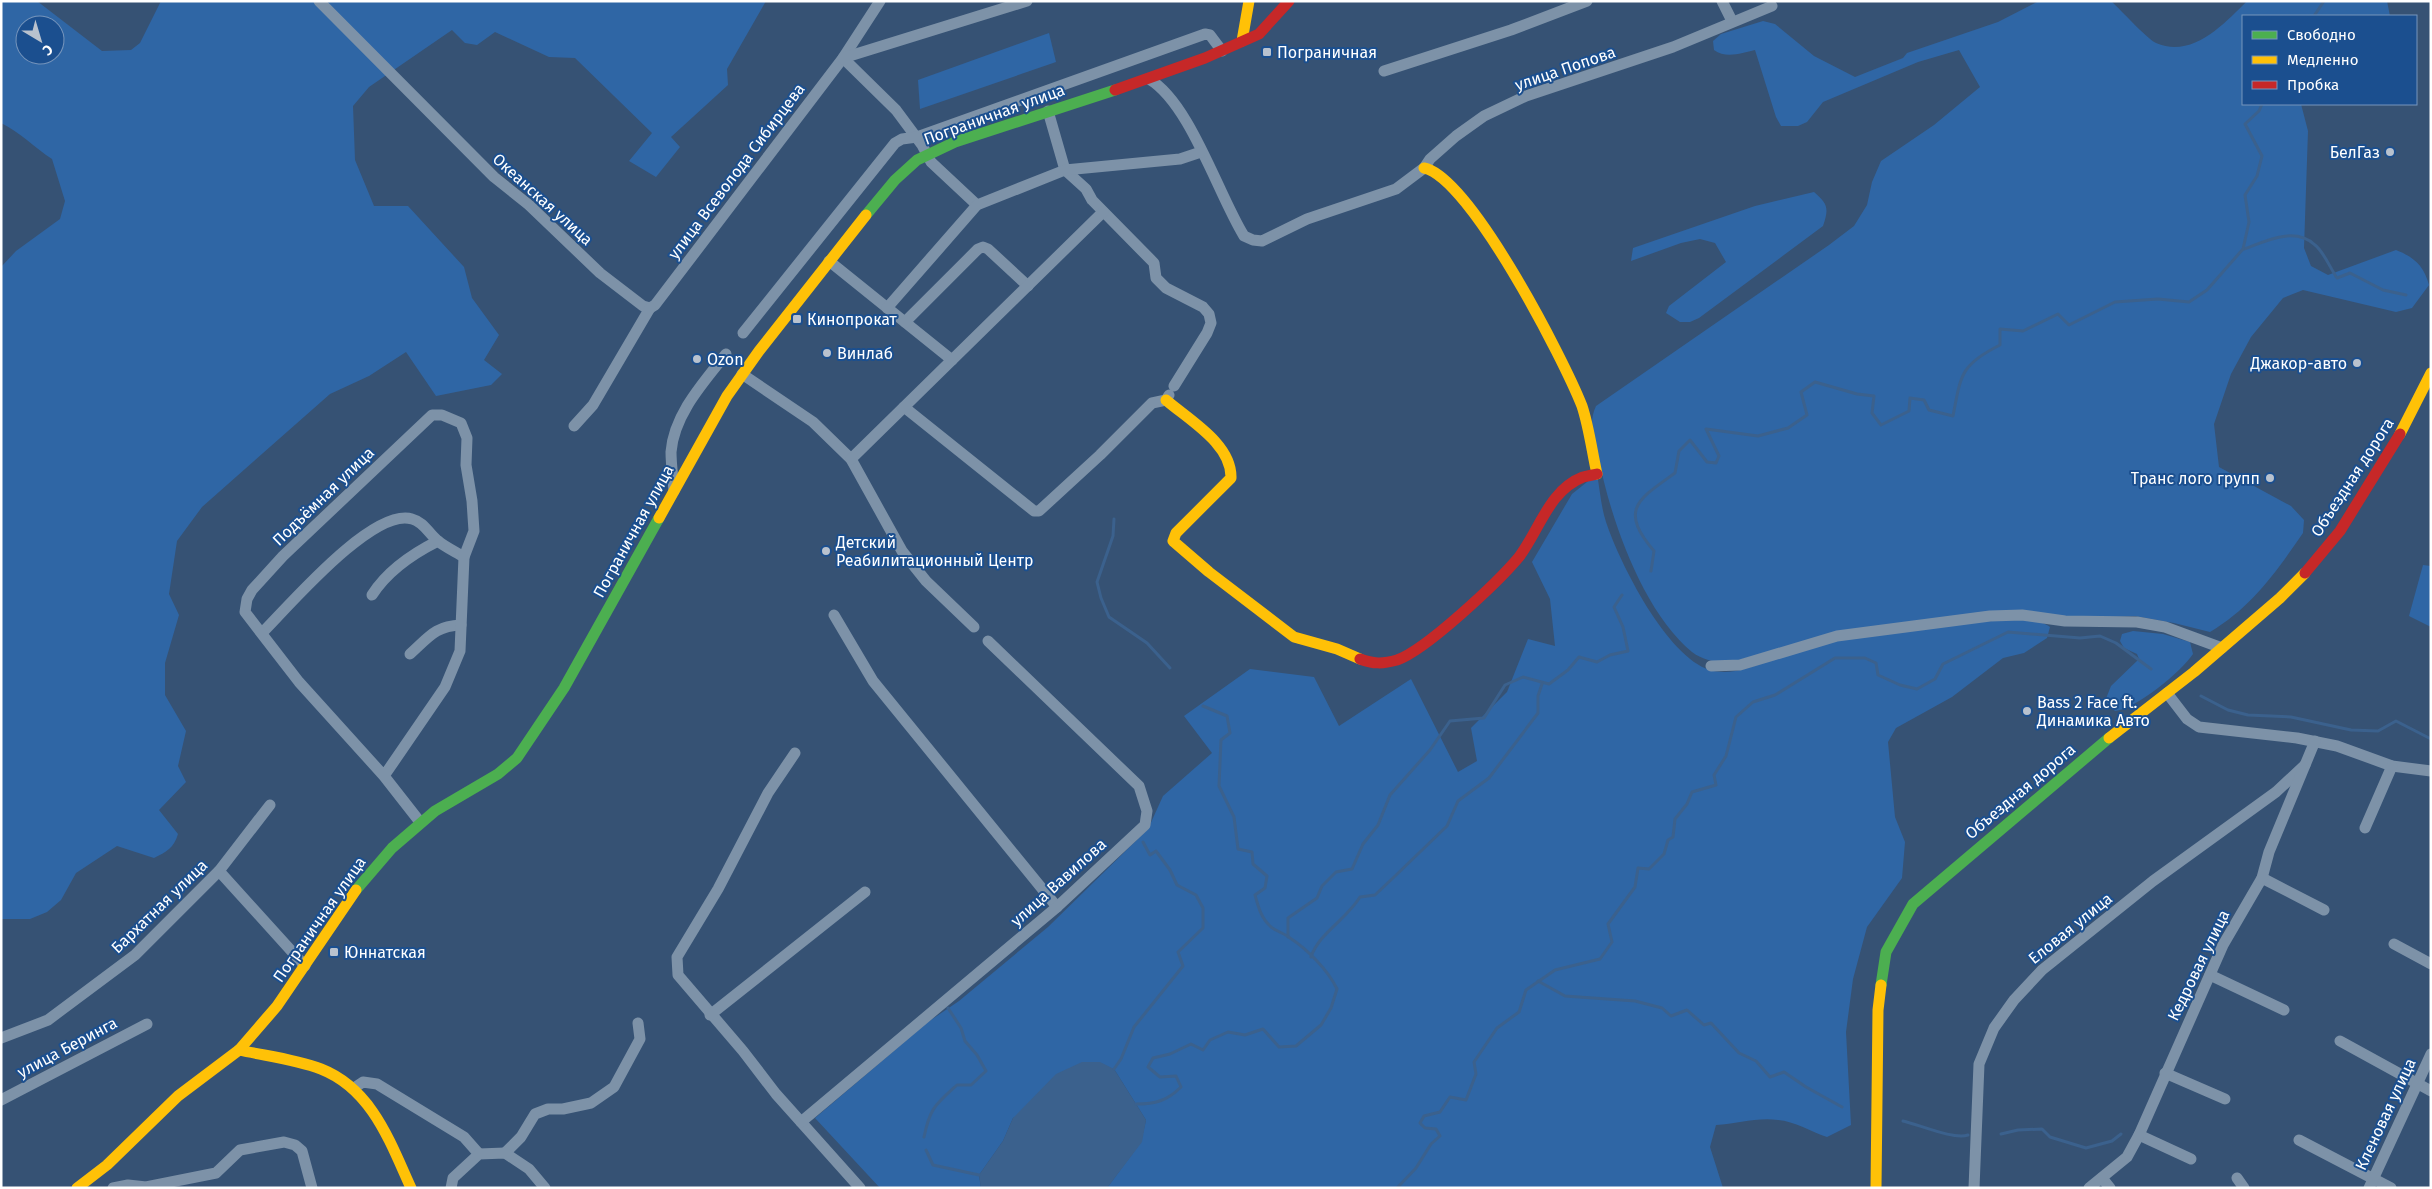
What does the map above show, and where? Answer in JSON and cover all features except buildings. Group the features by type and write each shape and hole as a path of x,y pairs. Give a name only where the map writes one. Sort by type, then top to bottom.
{"main road":[{"path":"1242,41 1249,1"},
{"name":"Пограничная улица","path":"83,1186 118,1155 178,1096 240,1050 277,1006 360,885 386,854 420,822 453,799 498,774 517,758 527,746 564,688 712,421 742,374 829,261 895,180 927,154 955,142 1149,80 1222,51 1259,34 1267,28 1289,1"},
{"path":"1170,394 1230,464 1233,472 1231,478 1176,533 1173,541 1237,595 1274,619 1284,630 1296,638 1330,646 1376,664 1400,658 1432,636 1508,568 1520,554 1548,508 1560,494 1584,475 1597,474 1591,440 1582,407 1512,266 1473,212 1442,177 1434,170 1424,168"},
{"name":"Объездная дорога","path":"1876,1188 1878,1010 1886,952 1913,904 2074,766 2167,693 2280,598 2340,532 2404,427 2431,373"},
{"path":"240,1050 315,1067 331,1073 354,1088 379,1121 412,1188"}],"street":[{"name":"Океанская улица","path":"319,1 416,101 494,177 529,205 600,273 643,306 653,306"},
{"name":"улица Всеволода Сибирцева","path":"574,426 593,405 653,306 843,58 880,1"},
{"path":"977,205 937,168 917,137 896,110 843,58 1027,1"},
{"path":"1384,71 1511,30 1587,1"},
{"path":"1722,1 1732,21"},
{"name":"улица Попова","path":"1149,80 1160,86 1175,103 1244,236 1262,241 1307,219 1396,189 1424,168 1430,159 1456,136 1484,116 1526,96 1673,47 1772,6"},
{"path":"743,333 895,143 902,139 917,137 1205,34 1210,35 1222,51"},
{"path":"904,406 1004,488 1034,511 1039,511 1100,455 1152,403 1170,394 1207,333 1211,323 1209,314 1203,307 1166,288 1156,278 1154,262 1103,212 1092,200 1086,189 1065,170 1048,111"},
{"path":"886,308 977,205 1065,170 1180,159 1201,152"},
{"path":"851,459 1103,212"},
{"path":"905,322 940,284 978,249 983,247 988,249 1028,286"},
{"path":"829,261 952,360"},
{"path":"674,491 671,452 676,427 686,408 726,354"},
{"path":"742,374 802,414 832,438 851,459 902,552 926,581 974,627"},
{"name":"Подъёмная улица","path":"420,822 384,776 298,682 245,612 247,599 283,556 346,499 379,464 407,440 432,414 442,415 461,423 467,438 466,465 472,501 474,531 464,557"},
{"path":"262,633 332,562 380,524 392,519 413,519 423,524 438,541 464,557 460,651 454,670 384,776"},
{"path":"372,595 380,582 414,553 438,541"},
{"path":"834,615 873,681 1057,908"},
{"path":"1711,666 1740,665 1837,636 1990,616 2022,615 2065,621 2136,622 2165,627 2222,648"},
{"path":"410,654 437,629 461,625"},
{"name":"улица Вавилова","path":"801,1122 1057,908 1145,825 1147,811 1139,786 988,641"},
{"path":"2167,693 2187,719 2199,726 2315,741 2337,746 2392,766 2431,771"},
{"name":"Кедровая улица","path":"2089,1188 2127,1157 2139,1135 2223,945 2262,878 2269,852 2315,741"},
{"path":"795,753 768,793 718,889 677,957 678,975 710,1015 743,1051 776,1094 860,1188"},
{"name":"Еловая улица","path":"1974,1188 1979,1064 1994,1028 2014,1000 2042,970 2153,881 2276,792 2305,765"},
{"path":"2365,828 2392,766"},
{"name":"Бархатная улица","path":"1,1038 48,1020 135,955 219,871 270,806"},
{"path":"219,871 305,966"},
{"path":"2262,878 2324,910"},
{"path":"710,1015 865,892"},
{"path":"2394,944 2431,964"},
{"path":"2210,975 2284,1010"},
{"path":"505,1153 520,1137 535,1114 548,1109 563,1109 591,1103 614,1087 640,1038 638,1023"},
{"name":"улица Беринга","path":"1,1100 147,1024"},
{"path":"2340,1041 2431,1091"},
{"name":"Кленовая улица","path":"2372,1183 2431,1054"},
{"path":"2165,1073 2225,1099"},
{"path":"354,1088 363,1082 377,1084 464,1137 479,1154"},
{"path":"2139,1135 2191,1159"},
{"path":"2299,1140 2372,1183 2391,1188"},
{"path":"113,1188 128,1185 146,1187 216,1173 240,1150 284,1142 296,1145 302,1151 312,1188"},
{"path":"451,1188 453,1178 479,1154 505,1153 529,1169 545,1188"},
{"path":"2102,1178 2110,1188"},
{"path":"2237,1178 2244,1188"}],"shaded area":[{"path":"1,1 37,1 55,15 15,15 15,65 65,65 65,23 102,51 131,50 140,43 161,1 766,1 727,69 728,85 671,137 680,147 656,177 629,161 652,133 575,58 549,57 495,32 477,45 465,43 452,30 369,87 353,106 355,160 374,206 408,206 464,267 472,298 499,335 484,360 502,374 491,385 436,396 406,352 369,376 330,394 202,507 177,541 169,594 179,615 165,663 165,695 186,731 178,766 186,782 159,810 178,834 176,839 169,849 154,858 117,846 76,873 61,900 47,912 30,919 1,919 1,267 16,251 60,219 65,201 52,159 15,131 1,123"},
{"path":"2039,1 2111,1 2151,40 2169,47 2195,43 2206,37 2218,29 2247,1 2387,1 2390,15 2242,15 2242,105 2301,105 2308,131 2304,248 2311,266 2328,275 2396,250 2413,259 2421,267 2429,285 2412,308 2396,312 2303,290 2283,298 2251,337 2231,374 2214,424 2219,467 2291,506 2304,520 2303,533 2273,575 2251,600 2210,632 2135,616 2086,618 1966,615 1846,630 1732,662 1711,661 1701,658 1674,634 1658,612 1630,560 1619,533 1603,478 1592,424 1596,406 1854,226 1867,205 1872,182 1881,161 1934,125 1980,87 1959,50 1918,62 1823,102 1807,122 1798,126 1781,126 1776,117 1755,50 1729,55 1719,53 1714,50 1713,41 1721,34 1763,21 1775,24 1814,56 1855,77 1903,58 1907,53 1998,22"},
{"path":"1049,33 1056,62 920,109 918,80"},
{"path":"1814,192 1825,203 1826,215 1823,226 1699,318 1690,322 1680,322 1666,313 1669,306 1726,262 1715,243 1700,239 1681,243 1631,261 1633,248 1755,206"},
{"path":"1597,474 1606,522 1622,561 1647,607 1662,629 1678,647 1694,662 1710,670 1725,672 1740,670 1826,642 1888,631 2016,620 2036,621 2050,627 2047,638 2024,653 2003,658 1952,697 1896,728 1888,742 1895,817 1905,842 1902,878 1867,927 1853,979 1846,1032 1851,1125 1827,1137 1797,1124 1778,1120 1762,1119 1716,1125 1710,1147 1723,1188 1107,1188 1141,1142 1146,1120 1114,1069 1013,1118 1003,1141 979,1175 981,1188 880,1188 815,1118 928,1022 959,1001 1048,927 1148,829 1163,796 1212,753 1184,716 1250,669 1314,677 1339,726 1411,679 1458,772 1477,761 1471,728 1507,692 1528,639 1555,646 1550,599 1532,562 1572,494"},
{"path":"2423,565 2431,566 2431,627 2409,616"},
{"path":"2133,631 2163,634 2190,642 2193,654 2179,670 2157,689 2134,704 2115,711 2105,701 2111,686 2139,659 2137,654 2124,648 2120,641 2122,634"},
{"path":"1082,1062 1100,1062 1114,1069 1146,1120 1142,1142 1107,1188 981,1188 979,1175 1003,1141 1013,1118 1056,1074"}],"waterway":[{"path":"2315,15 2324,1"},
{"path":"1651,571 1654,551 1643,537 1637,525 1635,515 1638,506 1651,490 1675,473 1679,451 1690,440 1707,462 1716,463 1719,456 1706,429 1758,436 1788,428 1807,415 1801,392 1815,382 1857,394 1874,396 1872,413 1881,425 1909,411 1910,398 1924,400 1929,410 1953,416 1958,390 1964,373 1977,359 2000,345 2000,329 2023,331 2058,314 2069,325 2115,302 2158,299 2189,302 2207,290 2243,249 2249,222 2245,195 2257,176 2262,156 2245,124 2259,111 2262,105"},
{"path":"2244,249 2271,239 2299,236 2307,239 2318,248 2337,278 2350,273 2383,290 2406,295"},
{"path":"1114,519 1113,536 1097,582 1101,598 1109,617 1147,643 1170,668"},
{"path":"1288,937 1288,918 1317,898 1322,886 1336,872 1352,869 1363,844 1378,825 1390,795 1430,750 1450,721 1484,718 1505,685 1523,677 1549,684 1568,670 1579,657 1597,662 1610,655 1628,651 1623,627 1614,607 1622,595"},
{"path":"1397,1188 1416,1168 1431,1144 1440,1136 1436,1129 1425,1128 1420,1123 1424,1116 1440,1112 1450,1097 1466,1100 1476,1074 1474,1062 1497,1028 1519,1012 1526,990 1555,970 1600,959 1612,942 1608,924 1635,887 1638,868 1649,869 1664,854 1668,840 1673,837 1675,819 1687,804 1692,792 1716,785 1714,775 1726,756 1736,717 1753,702 1775,695 1835,658 1865,658 1876,663 1878,675 1900,685 1917,689 1935,679 1943,664 2008,632 2080,638 2100,636 2116,643 2151,669"},
{"path":"1311,957 1320,941 1348,913 1360,897 1375,895 1447,826 1458,801 1489,778 1538,713 1538,696 1542,684"},
{"path":"2201,696 2228,710 2248,715 2291,717 2351,730 2378,731 2396,721 2431,739"},
{"path":"1136,1104 1160,1101 1171,1096 1181,1087 1176,1076 1160,1077 1148,1067 1153,1058 1170,1054 1191,1044 1203,1050 1210,1040 1228,1032 1245,1035 1263,1029 1279,1047 1296,1046 1321,1025 1331,1008 1337,989 1323,967 1310,954 1288,936 1272,928 1262,916 1255,895 1265,888 1267,876 1253,864 1252,852 1238,849 1234,817 1219,786 1221,740 1230,733 1227,716 1203,706"},
{"path":"1114,1069 1121,1059 1134,1027 1183,966 1178,952 1203,928 1203,908 1196,895 1177,885 1170,870 1156,851 1150,855 1143,842"},
{"path":"1538,981 1565,996 1635,1001 1662,1008 1671,1016 1687,1010 1704,1025 1711,1023 1739,1053 1756,1061 1770,1077 1784,1072 1842,1107"},
{"path":"924,1137 931,1113 938,1103 957,1085 971,1085 986,1071 977,1055 965,1041 961,1028 948,1008"},
{"path":"1903,1121 1946,1134 1968,1135"},
{"path":"2001,1134 2018,1130 2042,1129 2050,1137 2086,1148 2112,1141 2121,1134"},
{"path":"926,1150 933,1165 979,1175"}],"traffic: fast":[{"path":"866,215 895,180 917,160 955,142 1115,90"},
{"path":"356,890 392,848 435,811 498,774 517,758 564,688 659,518"},
{"path":"1881,985 1886,952 1913,904 2109,738"}],"traffic: slow":[{"path":"1242,41 1249,1"},
{"path":"1424,168 1443,179 1466,203 1514,273 1556,351 1582,406 1597,474"},
{"path":"659,518 727,396 759,351 866,215"},
{"path":"2400,434 2431,373"},
{"path":"1166,400 1208,434 1217,444 1229,466 1231,478 1176,533 1173,541 1209,572 1294,637 1337,649 1360,659"},
{"path":"2109,738 2194,672 2280,598 2305,573"},
{"path":"77,1188 107,1165 178,1096 239,1050 277,1006 356,890"},
{"path":"1876,1188 1878,1010 1881,985"},
{"path":"239,1050 291,1060 321,1069 339,1078 354,1090 366,1103 387,1135 411,1188"}],"traffic: jam":[{"path":"1115,90 1205,58 1259,34 1289,1"},
{"path":"2305,573 2340,531 2400,434"},
{"path":"1360,659 1378,663 1397,660 1410,654 1443,630 1479,598 1519,557 1561,491 1583,477 1597,474"}],"place":[{"name":"Пограничная","path":"1267,52"},
{"name":"БелГаз","path":"2390,152"},
{"name":"Кинопрокат","path":"797,319"},
{"name":"Винлаб","path":"827,353"},
{"name":"Ozon","path":"697,359"},
{"name":"Джакор-авто","path":"2357,363"},
{"name":"Транс лого групп","path":"2270,478"},
{"name":"Детский Реабилитационный Центр","path":"826,551"},
{"name":"Bass 2 Face ft. Динамика Авто","path":"2027,711"},
{"name":"Юннатская","path":"334,952"}]}
